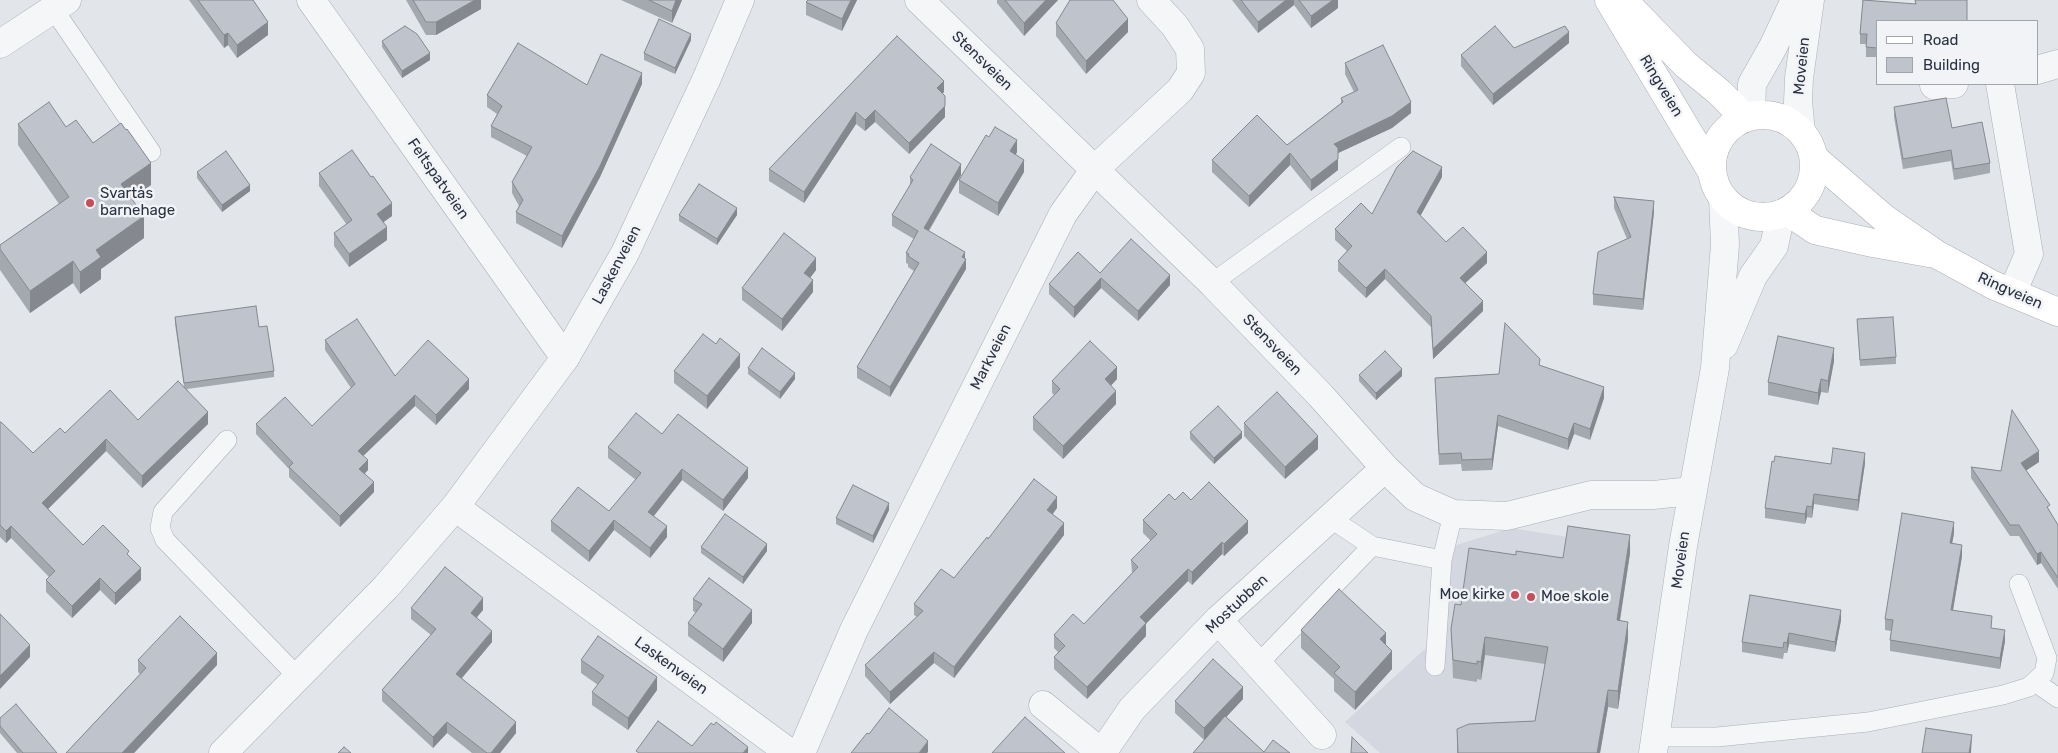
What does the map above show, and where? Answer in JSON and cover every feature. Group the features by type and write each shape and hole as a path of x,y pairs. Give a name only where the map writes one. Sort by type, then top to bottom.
{"main road":[{"name":"Ringveien","path":"1609,0 1712,172"},
{"name":"Ringveien","path":"1623,0 1686,64 1748,117"},
{"path":"1764,115 1778,117 1790,123 1801,132 1809,144 1814,158 1814,174 1809,190 1800,202 1784,213 1765,217 1750,215 1735,208 1723,198 1712,172 1713,155 1720,139 1731,126 1748,117 1764,115"},
{"name":"Ringveien","path":"1814,158 1885,218 1936,254 1992,285 2058,312"},
{"name":"Ringveien","path":"1784,213 1815,230 1872,243 1936,254"}],"street":[{"name":"Feltspatveien","path":"311,0 565,358"},
{"name":"Laskenveien","path":"223,753 299,678 386,587 455,507 565,358 625,253 702,88 740,0"},
{"name":"Stensveien","path":"919,0 1212,283 1321,396 1385,468 1415,497 1453,514 1507,516 1591,495 1653,495 1692,491"},
{"name":"Markveien","path":"801,753 854,630 1063,214 1095,169 1180,90 1191,73 1190,49 1175,26 1150,0"},
{"name":"Moveien","path":"1748,117 1752,84 1773,47 1794,0"},
{"name":"Moveien","path":"1801,132 1798,102 1799,78 1810,0"},
{"path":"0,44 61,5"},
{"path":"2038,70 2058,64"},
{"path":"2000,85 2029,254 2012,293"},
{"name":"Moveien","path":"1655,745 1692,491 1715,368 1725,245 1723,198"},
{"name":"Moveien","path":"1715,368 1753,276 1774,246 1784,213"},
{"name":"Mostubben","path":"1043,705 1102,753 1132,709 1218,620 1385,468"},
{"name":"Laskenveien","path":"455,507 790,753"},
{"path":"1218,620 1322,735"}],"lane":[{"path":"61,5 151,152"},
{"path":"1212,283 1401,147"},
{"path":"227,440 163,512 160,528 166,540 299,678"},
{"path":"1435,666 1442,560 1453,514"},
{"path":"1330,518 1372,546 1442,560"},
{"path":"1258,664 1372,546"},
{"path":"1655,745 1868,722 2003,695 2029,687 2044,673 2048,658 2019,584"},
{"path":"2035,682 2058,698"}],"shaded area":[{"name":"Moe skole","path":"1511,528 1631,547 1597,753 1380,753 1345,722 1426,648 1450,547"}],"building":[{"path":"198,0 253,0 268,22 237,45 228,33 224,35"},
{"path":"413,0 475,0 436,22 426,22"},
{"path":"649,0 676,0 672,11"},
{"path":"808,0 851,0 842,19 806,2"},
{"path":"1005,0 1046,0 1024,23"},
{"path":"1070,0 1113,0 1128,19 1086,61 1056,23"},
{"path":"1241,0 1286,0 1258,22"},
{"path":"1299,0 1333,0 1311,16"},
{"path":"1863,0 1916,4 1915,0 1967,0 1967,20 1876,20 1876,48 1866,47 1867,34 1860,34"},
{"path":"659,19 691,34 675,68 644,53"},
{"path":"405,26 417,34 430,53 402,71 382,41"},
{"path":"1495,26 1514,48 1565,26 1569,32 1493,94 1461,55"},
{"path":"897,36 944,81 937,88 945,96 945,106 909,143 875,110 865,120 856,112 804,192 769,169"},
{"path":"518,43 587,85 601,54 642,73 600,166 562,236 516,212 523,200 512,182 532,147 491,126 502,106 487,95"},
{"path":"1383,45 1411,102 1392,116 1334,144 1338,148 1338,159 1311,180 1290,153 1249,196 1212,160 1257,115 1287,145 1343,102 1341,98 1358,90 1345,63"},
{"path":"1946,98 1952,128 1982,122 1990,163 1954,169 1951,150 1903,159 1894,107"},
{"path":"49,102 66,127 76,120 93,143 121,123 151,163 121,184 144,216 96,250 101,257 80,272 73,261 30,291 0,249 0,245 69,197 18,124"},
{"path":"995,127 1017,140 1010,151 1024,160 998,203 959,180 986,135 989,137"},
{"path":"931,144 961,164 924,228 965,252 962,257 966,259 890,387 857,367 919,263 906,253 918,231 892,215 913,180 910,177"},
{"path":"352,150 392,203 377,214 387,227 349,254 334,233 352,220 319,173"},
{"path":"226,151 250,185 222,205 197,172"},
{"path":"1413,151 1442,167 1417,212 1446,242 1463,227 1487,252 1460,278 1483,301 1433,349 1431,316 1385,269 1366,288 1338,261 1352,246 1335,229 1361,203 1372,214 1397,167"},
{"path":"699,184 737,208 717,239 679,215"},
{"path":"1614,197 1654,201 1643,299 1593,294 1598,252 1631,237"},
{"path":"784,233 816,258 804,273 813,280 782,319 742,288"},
{"path":"1131,239 1170,275 1138,311 1101,278 1074,307 1049,284 1078,252 1100,273"},
{"path":"256,306 259,327 267,326 274,371 184,383 175,317"},
{"path":"1893,317 1896,357 1860,360 1857,319"},
{"path":"357,319 395,376 428,340 469,379 436,415 415,395 358,451 368,460 359,469 374,482 340,516 289,467 293,463 256,424 285,397 312,426 355,384 325,340"},
{"path":"1505,323 1540,359 1539,365 1604,387 1590,429 1574,423 1568,439 1498,415 1492,459 1462,460 1461,453 1439,454 1435,378 1499,374"},
{"path":"703,334 716,344 720,338 740,354 707,396 674,371"},
{"path":"1778,336 1834,348 1828,381 1821,379 1818,393 1768,382"},
{"path":"1090,341 1117,367 1105,379 1116,391 1063,446 1033,417 1060,389 1052,381"},
{"path":"762,348 795,373 780,392 748,368"},
{"path":"1385,351 1402,369 1376,393 1359,375"},
{"path":"178,381 208,412 142,476 106,439 42,503 83,545 103,525 129,551 127,554 141,568 115,593 100,578 72,606 46,580 55,571 11,526 6,531 0,525 0,422 33,453 60,428 65,433 110,390 138,420"},
{"path":"1277,392 1318,436 1285,467 1244,423"},
{"path":"1218,406 1242,432 1214,458 1190,432"},
{"path":"2012,410 2039,451 2021,463 2050,505 2047,507 2058,525 2058,578 2041,552 2037,554 2019,525 2010,525 1971,467 2001,471"},
{"path":"636,413 662,434 678,414 748,468 723,500 682,469 648,512 667,526 650,548 614,520 589,551 551,521 578,487 609,511 641,473 608,447"},
{"path":"1833,448 1865,453 1858,500 1814,494 1812,507 1807,506 1805,514 1765,508 1772,461 1774,462 1775,456 1831,464"},
{"path":"1034,479 1057,497 1047,510 1064,523 954,667 934,652 890,692 865,665 923,611 914,604 941,569 954,578 987,537 988,539"},
{"path":"1209,482 1248,521 1224,544 1222,542 1192,572 1188,569 1140,617 1146,623 1087,687 1054,657 1065,646 1054,635 1073,614 1084,624 1138,567 1131,560 1157,534 1143,520 1169,494 1175,500 1183,492 1191,500"},
{"path":"853,485 889,503 873,536 836,518"},
{"path":"1902,513 1954,522 1950,543 1962,545 1951,610 1992,616 1991,628 2005,630 2000,658 1890,640 1893,620 1885,619"},
{"path":"725,514 767,544 743,577 701,547"},
{"path":"1568,526 1630,535 1617,620 1628,622 1618,691 1608,690 1597,753 1458,753 1457,729 1469,724 1535,721 1548,647 1485,637 1481,662 1477,661 1477,664 1453,660 1451,629 1455,604 1461,605 1469,548 1516,555 1516,551 1563,558"},
{"path":"445,567 483,598 471,613 492,631 456,674 516,722 491,753 487,753 447,722 433,737 382,690 436,629 411,608"},
{"path":"709,578 752,610 723,649 688,623 702,604 693,599"},
{"path":"1339,589 1386,633 1380,639 1392,651 1355,692 1334,673 1340,667 1301,630"},
{"path":"1750,595 1841,610 1835,642 1789,633 1787,643 1784,642 1783,648 1742,642"},
{"path":"0,614 30,645 0,676"},
{"path":"180,616 217,653 122,753 66,753 146,668 138,660"},
{"path":"598,636 657,677 628,718 592,692 604,676 581,660"},
{"path":"1213,659 1243,687 1204,728 1175,701"},
{"path":"16,704 57,753 23,753 0,726 0,718"},
{"path":"889,708 928,741 919,753 851,753 867,733 869,734"},
{"path":"1225,716 1264,752 1273,740 1290,753 1193,753"},
{"path":"1025,717 1065,753 992,753"},
{"path":"658,721 692,746 711,723 714,725 716,722 748,747 743,753 639,753 636,751"},
{"path":"1926,728 1972,735 1969,753 1922,753"},
{"path":"1352,737 1368,753 1351,753"},
{"path":"344,747 351,753 338,753"}],"place":[{"name":"Svartås barnehage","path":"90,203"},
{"name":"Moe kirke","path":"1515,595"},
{"name":"Moe skole","path":"1531,597"}]}
